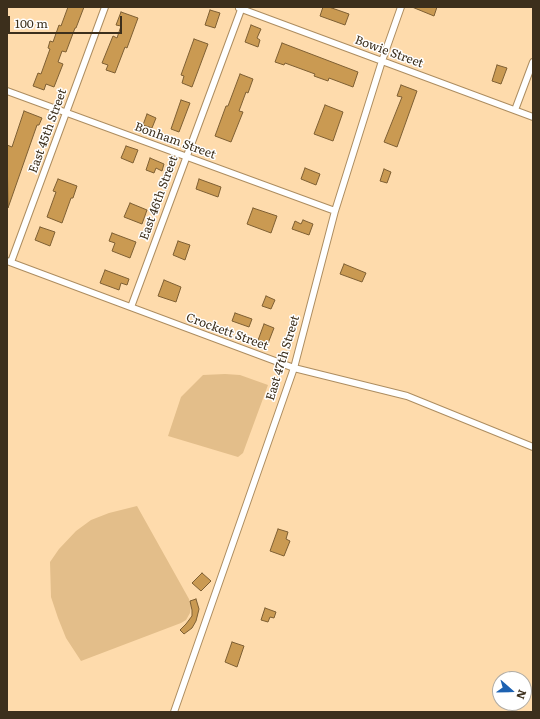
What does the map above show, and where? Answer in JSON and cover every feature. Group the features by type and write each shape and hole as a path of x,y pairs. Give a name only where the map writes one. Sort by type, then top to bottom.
{"street":[{"name":"East 45th Street","path":"9,262 106,7"},
{"name":"Bowie Street","path":"240,7 533,117"},
{"name":"East 46th Street","path":"130,307 240,7"},
{"name":"East 47th Street","path":"174,712 294,368 335,211 382,61 401,7"},
{"path":"515,110 533,62"},
{"name":"Bonham Street","path":"7,91 335,211"},
{"name":"Crockett Street","path":"9,262 294,368 407,396 533,447"}],"shaded area":[{"path":"203,375 240,375 268,385 243,453 238,457 168,436 181,397"},
{"path":"137,506 189,599 191,606 190,613 186,620 181,623 81,661 66,638 51,597 50,562 59,549 76,531 91,520 109,513"}],"building":[{"path":"68,7 84,7 66,52 62,51 58,62 63,64 54,87 46,84 44,90 33,86 38,73 41,74 50,49 48,48 50,41 53,42"},
{"path":"323,7 329,7 349,14 345,25 320,16"},
{"path":"412,7 437,7 434,16"},
{"path":"210,10 220,13 215,28 205,25"},
{"path":"121,12 138,18 127,48 125,47 115,73 106,70 108,65 102,63 113,36 117,38 121,26 116,25"},
{"path":"251,25 261,29 257,38 260,40 258,47 245,42"},
{"path":"194,39 208,44 192,87 182,83 184,76 181,75"},
{"path":"282,43 358,72 353,87 329,78 328,81 314,76 315,74 285,63 284,65 275,62"},
{"path":"497,65 507,68 501,84 492,81"},
{"path":"240,74 253,79 248,93 246,92 239,111 243,112 231,142 215,136"},
{"path":"401,85 417,91 397,147 384,142 402,97 397,96"},
{"path":"181,100 190,103 179,132 171,129"},
{"path":"325,105 343,112 333,141 314,134"},
{"path":"24,111 42,118 39,125 37,125 8,208 7,145 12,147"},
{"path":"147,114 156,118 152,128 143,125"},
{"path":"126,146 138,150 133,163 121,158"},
{"path":"150,158 164,164 162,171 156,168 154,173 146,170"},
{"path":"305,168 320,174 316,185 301,179"},
{"path":"384,169 391,172 387,183 380,181"},
{"path":"58,179 77,186 62,223 47,217 56,192 53,191"},
{"path":"199,179 221,187 218,197 196,189"},
{"path":"130,203 147,210 142,224 124,217"},
{"path":"253,208 277,216 271,233 247,224"},
{"path":"303,220 313,224 309,235 292,229 295,221 301,224"},
{"path":"40,227 55,232 50,246 35,240"},
{"path":"112,233 136,242 130,258 112,251 115,243 109,241"},
{"path":"178,241 190,245 185,260 173,255"},
{"path":"344,264 366,273 362,282 340,274"},
{"path":"105,270 129,279 127,285 121,283 119,290 100,283"},
{"path":"164,280 181,287 176,302 158,296"},
{"path":"266,296 275,300 271,309 262,306"},
{"path":"235,313 252,319 249,327 232,321"},
{"path":"264,324 274,328 267,346 257,343"},
{"path":"278,529 288,532 286,539 290,541 284,556 270,551"},
{"path":"202,573 211,581 201,591 192,583"},
{"path":"196,599 199,609 196,621 192,628 184,634 180,630 192,616 190,601"},
{"path":"265,608 276,612 274,618 270,617 268,622 261,620"},
{"path":"232,642 244,646 237,667 225,662"}]}
